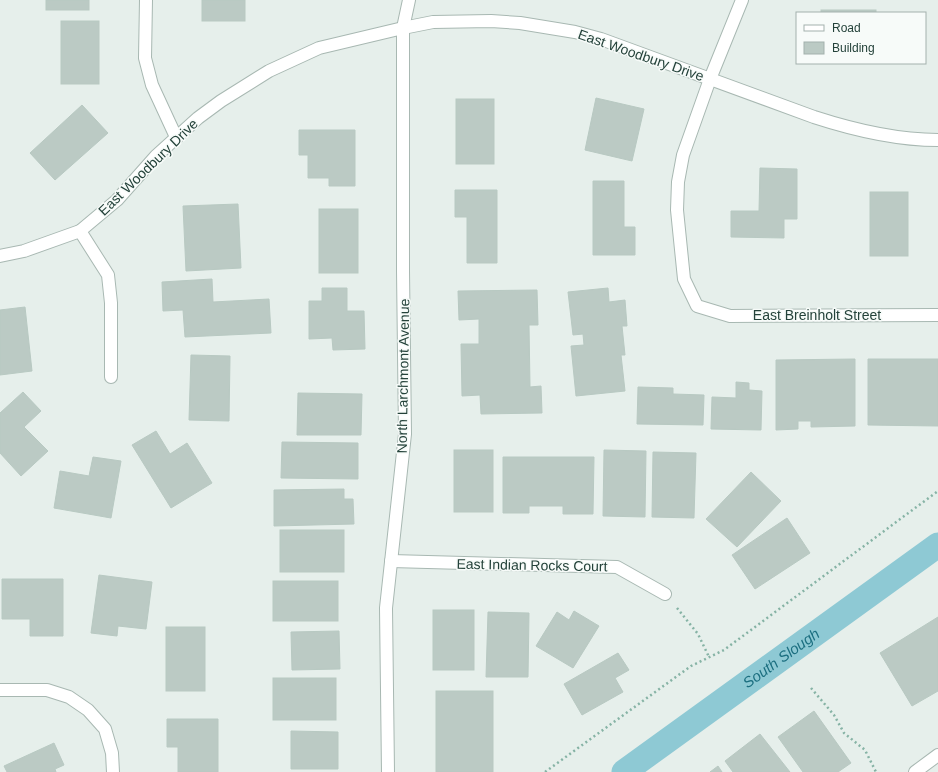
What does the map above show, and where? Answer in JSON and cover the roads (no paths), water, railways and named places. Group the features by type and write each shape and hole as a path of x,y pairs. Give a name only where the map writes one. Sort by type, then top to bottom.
{"street":[{"path":"146,0 145,58 152,85 176,137"},
{"name":"North Larchmont Avenue","path":"388,772 386,608 405,434 403,28 409,0"},
{"path":"710,79 742,0"},
{"name":"East Woodbury Drive","path":"0,256 24,251 80,231 117,200 156,156 176,137 220,101 269,71 319,48 433,22 491,21 520,23 575,32 601,39 814,118 841,126 896,137 938,140"},
{"name":"East Breinholt Street","path":"710,79 683,155 678,182 677,210 684,279 697,306 730,316 938,315"},
{"path":"80,231 108,275 111,303 111,377"},
{"name":"East Indian Rocks Court","path":"391,561 617,566 665,594"},
{"path":"0,690 47,690 69,697 88,710 105,729 112,753 112,772"},
{"path":"915,772 938,755"}],"waterway":[{"name":"South Slough","path":"624,772 938,545"}]}
